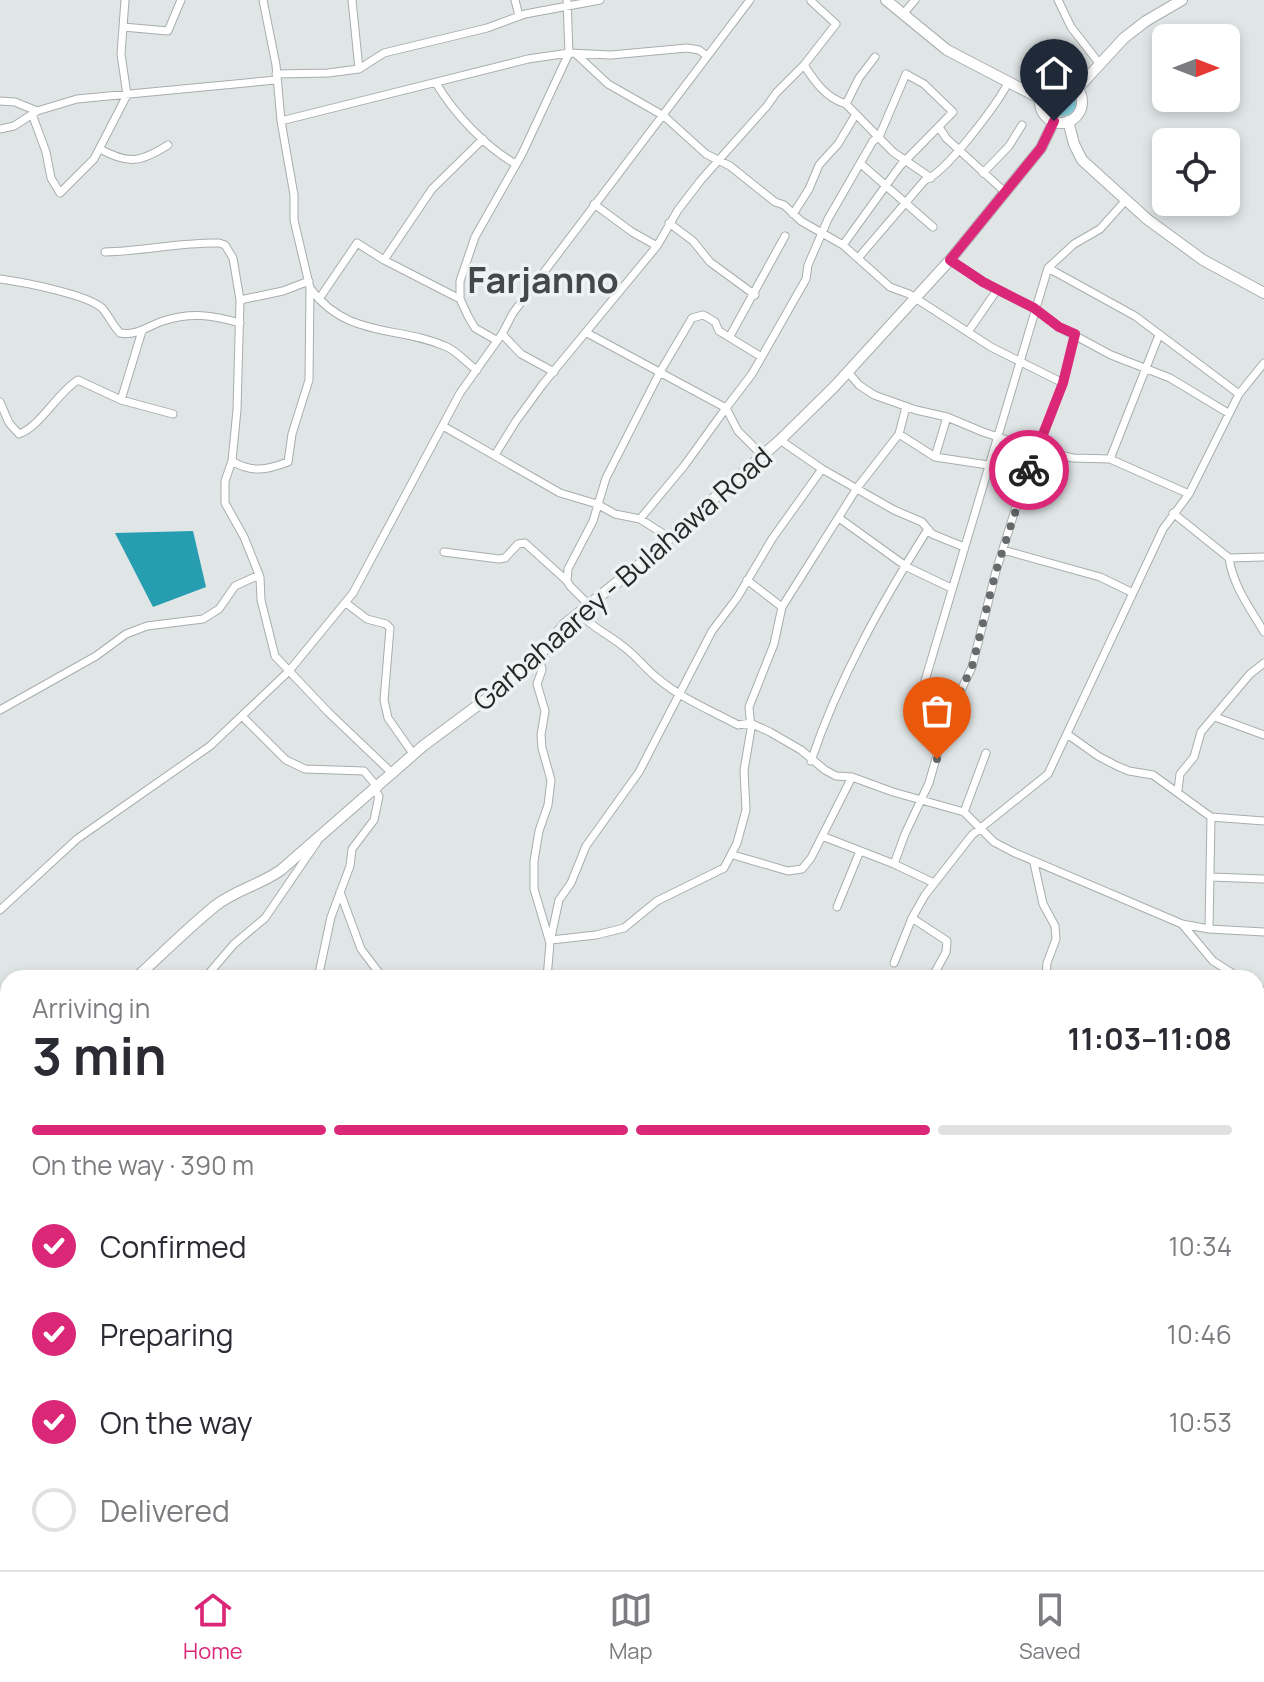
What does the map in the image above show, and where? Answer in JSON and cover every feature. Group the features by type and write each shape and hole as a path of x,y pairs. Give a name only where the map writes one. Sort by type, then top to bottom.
{"main road":[{"path":"886,0 947,50 1041,99"},
{"path":"1077,89 1132,31 1182,0"},
{"path":"1057,81 1070,82 1077,89 1082,106 1075,118 1054,121 1044,112 1041,99 1046,87 1057,81"},
{"name":"Garbahaarey - Bulahawa Road","path":"145,970 215,906 265,881 414,755 539,656 555,634 763,456 848,372 950,260 1041,148 1054,121"},
{"path":"1068,121 1082,160 1126,200 1203,260 1264,293"}],"street":[{"path":"0,101 15,102 34,112 51,178 60,193 94,159 127,95 121,54 125,0"},
{"path":"123,27 168,31 181,0"},
{"path":"232,461 242,467 261,470 288,462 292,434 309,380 309,284 294,220 290,168 263,0"},
{"path":"352,0 359,69"},
{"path":"515,0 519,16"},
{"path":"0,129 14,126 34,112 77,99 359,69 384,53 487,28 568,3 600,0"},
{"path":"0,910 77,839 194,758 242,716 289,671 346,603 443,426 513,313 750,0"},
{"path":"904,13 915,0"},
{"path":"1058,0 1071,27 1099,63"},
{"path":"495,455 516,421 657,246 669,223 717,161 804,65 836,24 811,1"},
{"path":"554,372 521,354 499,337 475,328 460,299 464,267 475,237 573,54 568,3"},
{"path":"281,121 528,59 687,48 699,50 707,56"},
{"path":"573,54 608,84 664,116 696,147 730,166 775,202 843,245 890,287 914,298 991,347 1063,383"},
{"path":"846,104 859,78 875,57"},
{"path":"804,65 816,84 836,101 846,104 893,152 931,178"},
{"path":"640,519 746,383 806,279 808,265 836,202 873,141 879,137 906,74 924,84 953,112 885,185 879,198 843,245"},
{"path":"436,83 449,104 483,139 516,164"},
{"path":"859,257 925,180 931,178 958,149 998,101 1008,83"},
{"path":"793,214 809,189 819,165 838,144 856,114"},
{"path":"983,173 1009,146 1022,125"},
{"path":"939,127 1006,193"},
{"path":"384,260 432,189 483,139"},
{"path":"100,149 137,161 168,145"},
{"path":"861,164 933,227"},
{"path":"924,684 1048,268 1074,244 1100,229 1126,200"},
{"path":"594,204 657,246"},
{"path":"669,223 693,241 710,262 755,295"},
{"path":"730,336 785,236"},
{"path":"105,252 219,243 225,245 233,258 240,300 240,323 237,410 232,461 225,481 225,503 244,537 259,575 261,600 275,656 393,774"},
{"path":"319,299 357,243 460,299"},
{"path":"950,260 997,290 1034,308 1049,321 1111,355 1170,378 1228,413"},
{"path":"1048,268 1135,316 1239,394"},
{"path":"0,279 94,302 104,310 120,333 133,334 162,322 195,314 240,323"},
{"path":"309,284 319,299 347,319 370,329 451,349 477,370"},
{"path":"240,300 309,284"},
{"path":"968,332 997,290"},
{"path":"567,581 571,563 593,521 606,478 660,372 692,318 703,315 715,322 719,331 760,356"},
{"path":"121,400 142,331"},
{"path":"587,333 726,408 738,431 763,456"},
{"path":"894,864 937,759 947,720 972,667 1003,550 1063,383 1075,334"},
{"path":"1110,459 1159,335"},
{"path":"894,963 912,918 934,883 980,827 1048,774 1163,529 1189,494 1239,394 1264,363"},
{"path":"848,372 859,385 874,395 906,407 947,417 1037,450 1073,458 1110,459 1189,494"},
{"path":"0,402 9,423 19,434 30,429 60,394 78,380 121,400 173,414"},
{"path":"550,942 624,928 657,901 724,868 733,855 746,810 744,770 750,700 774,644 782,607 857,488 899,434 906,407"},
{"path":"935,457 947,417"},
{"path":"443,426 560,493 597,504 615,514 640,519 670,538"},
{"path":"899,434 935,457 988,465"},
{"path":"780,440 822,469 894,510 922,522 939,538 964,547"},
{"path":"548,970 559,900 571,883 583,853 639,772 712,631 732,607 783,522 822,469"},
{"path":"1173,513 1229,558 1264,557"},
{"path":"839,518 907,567 951,588"},
{"path":"811,761 831,707 857,652 892,586 907,567 928,529"},
{"path":"444,552 499,559 505,558 518,544 525,543 589,605"},
{"path":"1003,550 1100,577 1131,592"},
{"path":"1229,558 1231,573 1240,593 1264,632"},
{"path":"0,710 96,656 126,634 147,626 203,619 219,609 235,586 259,575"},
{"path":"747,580 782,607"},
{"path":"346,603 367,619 390,628 384,700 388,718 414,755"},
{"path":"579,613 593,628 623,646 655,677 700,707 738,725 750,723 801,750 811,761 836,776 852,777 964,812 994,842 1034,863 1182,924 1264,932"},
{"path":"539,656 542,670 537,684 545,711 542,748 551,780 534,861 534,889 550,942"},
{"path":"1178,790 1180,774 1194,757 1201,732 1250,674 1264,663"},
{"path":"242,716 286,760 305,769 364,771 379,796 374,820 352,849 350,866 331,917 320,970"},
{"path":"1215,717 1264,735"},
{"path":"1067,734 1098,756 1129,771 1153,775 1178,790 1211,817 1264,821"},
{"path":"964,812 986,753"},
{"path":"733,855 797,871 811,858 852,777"},
{"path":"1209,929 1211,817"},
{"path":"212,970 234,944 265,918 323,834"},
{"path":"822,836 934,883"},
{"path":"837,907 860,851"},
{"path":"1034,863 1043,904 1055,926 1056,939 1047,970"},
{"path":"1211,877 1264,879"},
{"path":"340,892 361,949 377,970"},
{"path":"912,918 947,941 946,952 936,970"},
{"path":"1182,924 1213,961 1225,970"}],"shaded area":[{"path":"1062,86 1073,90 1077,101 1073,112 1062,116 1051,112 1047,101 1051,90"},
{"path":"193,531 206,587 153,607 115,533"}],"way so far":[{"path":"937,759 947,720 972,667 996,571 1029,470"}],"district":[{"name":"Farjanno","path":"543,279"}],"route":[{"path":"1029,470 1063,383 1075,334 950,260 1041,148 1054,121"}]}
